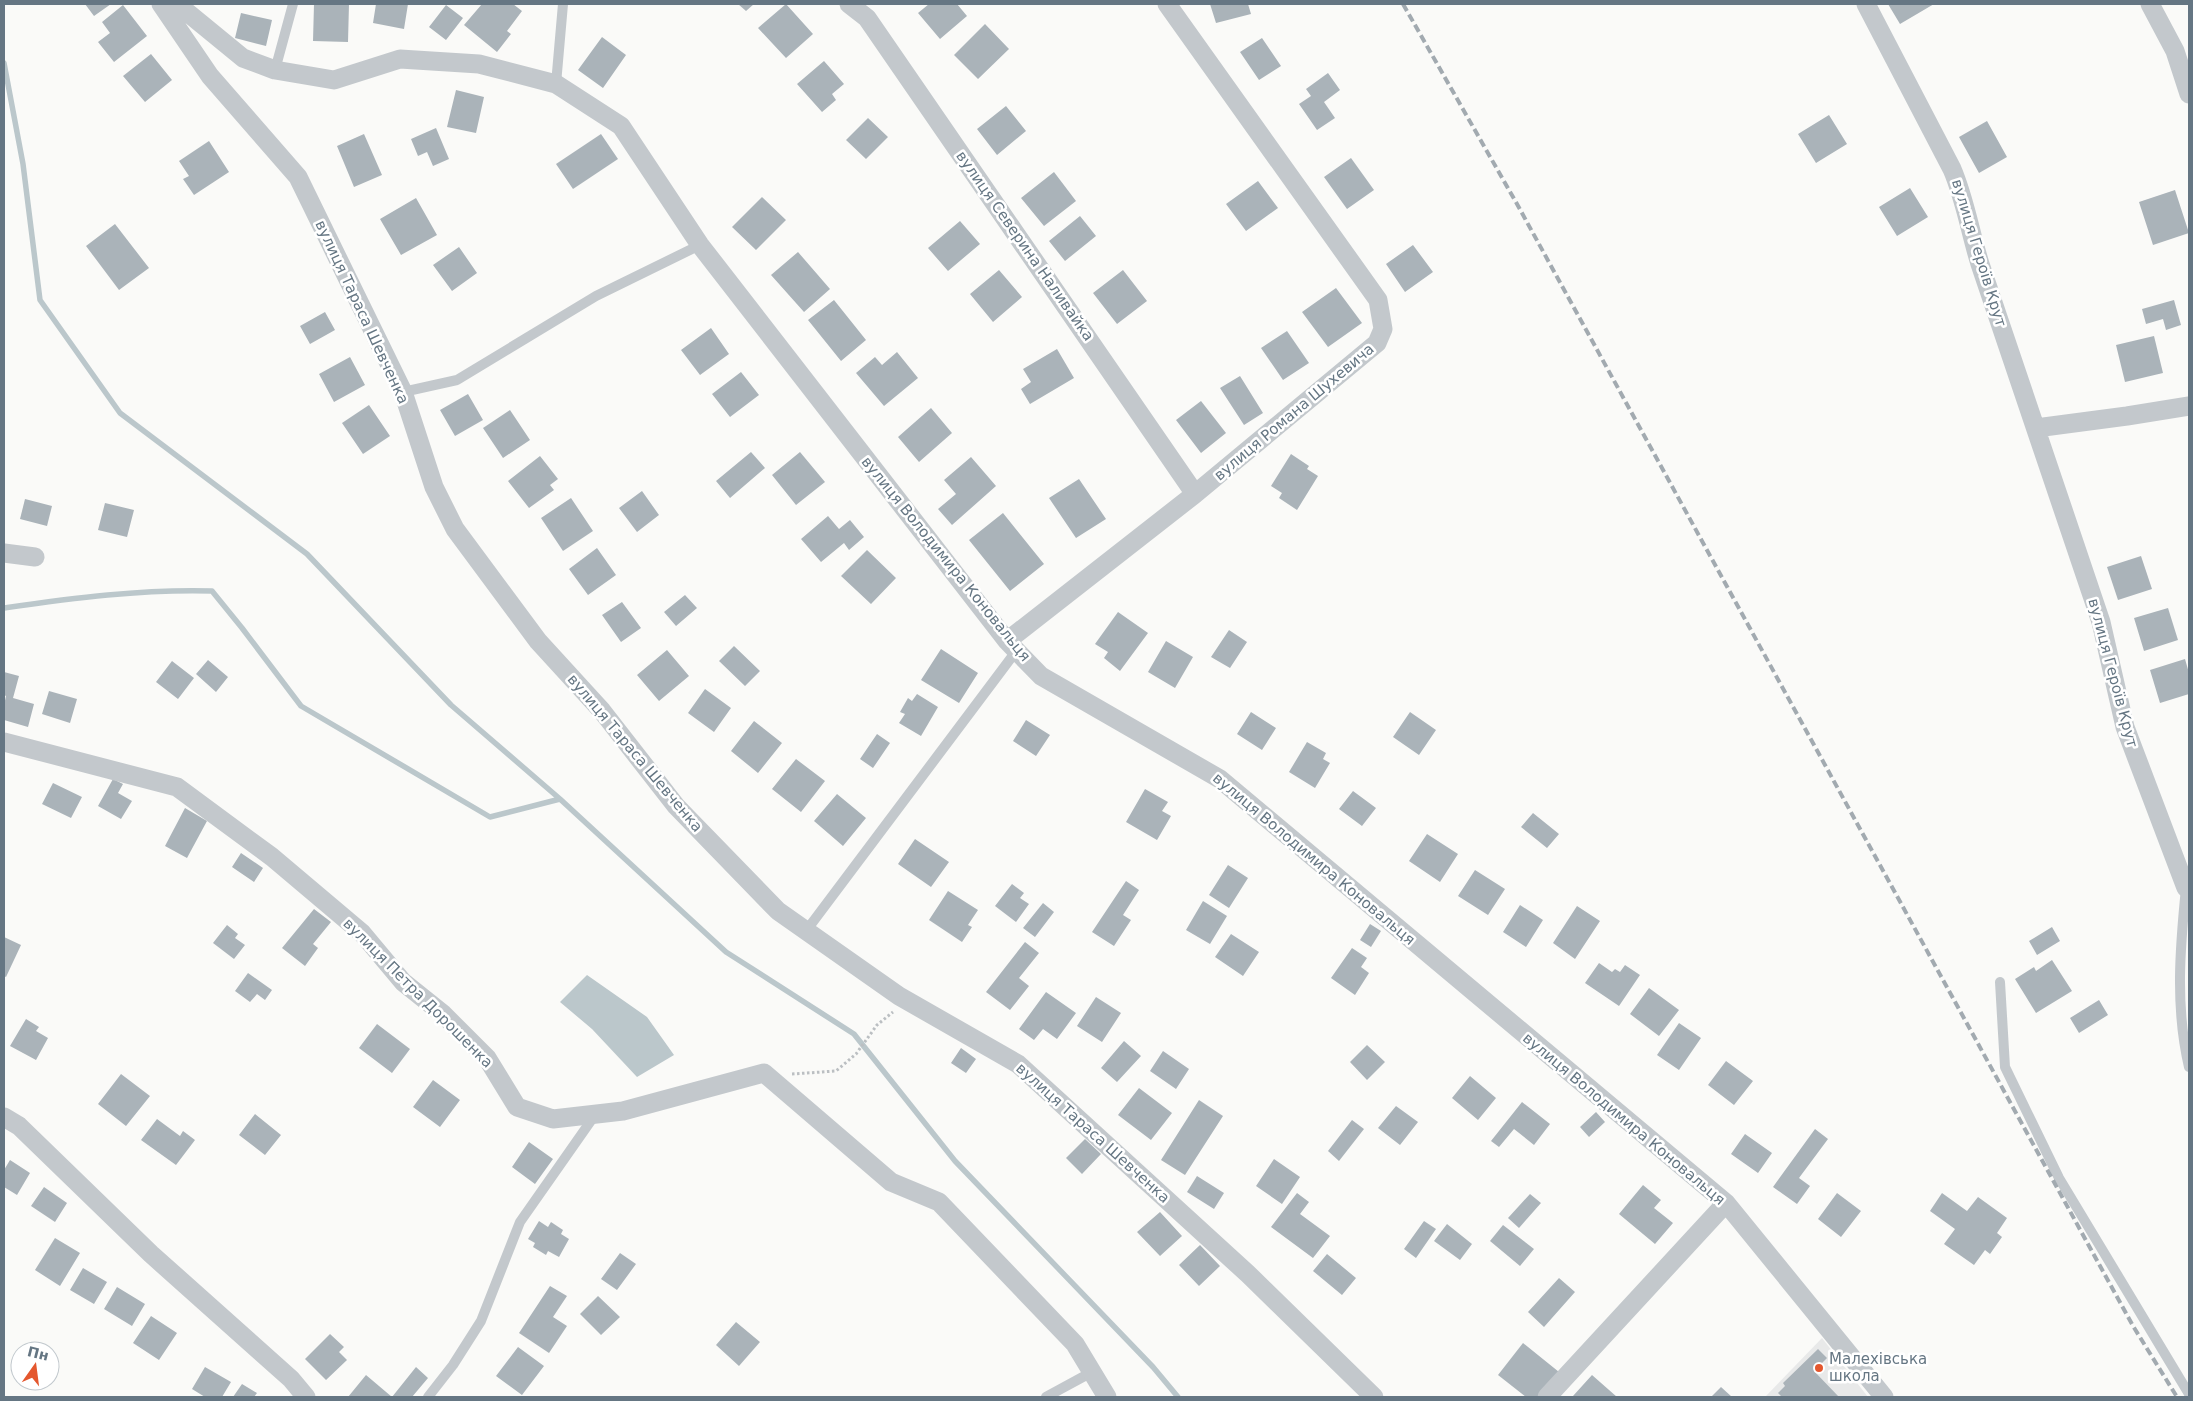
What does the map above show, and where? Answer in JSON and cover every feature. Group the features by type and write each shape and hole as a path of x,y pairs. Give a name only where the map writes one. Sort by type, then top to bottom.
{"street":[{"name":"вулиця Тараса Шевченка","path":"161,4 210,76 298,177 403,392 434,486 455,529 538,641 602,711 676,806 778,911 899,996 1018,1064 1248,1274 1374,1397"},
{"name":"вулиця Володимира Коновальця","path":"177,4 243,58 275,70 334,80 400,59 479,64 556,84 621,126 700,245 1012,646 1041,676 1220,779 1726,1203 1884,1397"},
{"name":"вулиця Северина Наливайка","path":"849,4 866,18 1195,494"},
{"name":"вулиця Романа Шухевича","path":"1012,646 1377,344 1383,329 1378,300 1167,4"},
{"name":"вулиця Героїв Крут","path":"1866,4 1962,191 1968,224 1980,264 2101,622 2125,727 2188,890"},
{"path":"2150,4 2175,50 2189,94"},
{"path":"2036,428 2189,406"},
{"path":"4,553 35,557"},
{"name":"вулиця Петра Дорошенка","path":"4,742 177,787 272,857 362,933 403,982 444,1014 487,1058 517,1107 553,1119 622,1112 764,1073"},
{"path":"764,1073 891,1182 939,1202 1075,1344 1107,1397"},
{"path":"4,1117 18,1126 151,1254 291,1379 306,1397"},
{"path":"1547,1397 1726,1203"}],"lane":[{"path":"275,70 293,4"},
{"path":"556,84 563,4"},
{"path":"403,392 457,380 596,296 700,245"},
{"path":"806,931 1012,646"},
{"path":"2188,890 2180,945 2179,995 2183,1041 2189,1067"},
{"path":"2000,982 2005,1067 2059,1178 2189,1394"},
{"path":"428,1397 453,1365 481,1321 520,1222 595,1115"},
{"path":"1046,1397 1092,1372"}],"path":[{"path":"764,1073 801,1074 836,1071 856,1054 877,1025 887,1015 910,1002"}],"shaded area":[{"path":"587,975 647,1017 674,1055 637,1077 592,1029 560,1002"},
{"name":"Малехівська школа","path":"1822,1338 1868,1397 1765,1397"}],"building":[{"path":"85,4 111,4 94,16"},
{"path":"314,4 349,4 348,42 313,41"},
{"path":"376,4 408,4 404,29 373,23"},
{"path":"482,4 513,4 522,11 507,31 511,34 497,52 464,25"},
{"path":"738,4 754,4 746,11"},
{"path":"786,4 813,34 786,58 758,28"},
{"path":"929,4 957,4 967,16 940,39 918,13"},
{"path":"1210,4 1248,4 1251,14 1216,23"},
{"path":"1888,4 1934,4 1900,24"},
{"path":"123,5 147,36 114,62 98,42 110,33 102,22"},
{"path":"446,5 463,18 446,40 429,27"},
{"path":"241,13 272,20 266,46 235,38"},
{"path":"985,24 1009,49 978,79 954,55"},
{"path":"602,37 626,55 603,88 578,70"},
{"path":"1262,38 1281,66 1259,80 1240,52"},
{"path":"151,54 172,80 145,102 123,76"},
{"path":"824,61 844,84 832,94 836,100 822,112 797,84"},
{"path":"1328,73 1340,90 1324,102 1335,118 1317,130 1299,104 1311,96 1306,89"},
{"path":"456,90 484,97 476,133 447,127"},
{"path":"1006,106 1026,131 997,155 977,129"},
{"path":"1829,115 1847,144 1816,163 1798,134"},
{"path":"868,118 888,137 866,159 846,140"},
{"path":"1987,121 2007,157 1979,173 1959,137"},
{"path":"436,128 449,159 433,166 427,152 418,156 411,139"},
{"path":"364,134 382,175 354,187 337,146"},
{"path":"601,134 618,159 573,189 556,164"},
{"path":"209,141 229,172 194,195 183,179 189,176 179,161"},
{"path":"1351,158 1374,190 1347,209 1324,177"},
{"path":"1054,172 1076,201 1044,226 1021,198"},
{"path":"1258,181 1278,208 1246,231 1226,204"},
{"path":"1910,188 1928,217 1897,236 1879,207"},
{"path":"2175,190 2189,233 2153,245 2139,202"},
{"path":"762,197 786,220 756,250 732,227"},
{"path":"416,198 437,235 401,255 380,219"},
{"path":"1080,216 1096,236 1065,261 1049,241"},
{"path":"960,221 980,244 948,271 928,248"},
{"path":"115,224 149,268 119,290 86,246"},
{"path":"1413,245 1433,272 1405,292 1386,264"},
{"path":"459,247 477,273 452,291 433,265"},
{"path":"798,252 830,289 804,312 771,275"},
{"path":"999,270 1022,297 993,322 970,294"},
{"path":"1123,270 1147,301 1117,324 1093,293"},
{"path":"1336,288 1362,323 1328,347 1302,312"},
{"path":"834,300 866,340 841,361 808,320"},
{"path":"2174,300 2181,325 2166,330 2163,319 2146,324 2142,309"},
{"path":"325,312 335,330 310,344 300,326"},
{"path":"711,328 729,354 700,375 681,350"},
{"path":"1287,331 1309,363 1283,380 1261,348"},
{"path":"2154,336 2163,373 2125,382 2116,345"},
{"path":"1057,349 1074,378 1030,404 1021,389 1031,382 1023,369"},
{"path":"897,352 918,378 884,406 856,373 875,357 882,365"},
{"path":"350,357 365,385 334,402 319,374"},
{"path":"741,372 759,395 730,417 712,394"},
{"path":"1240,376 1263,413 1244,425 1220,388"},
{"path":"468,394 483,420 455,436 440,410"},
{"path":"1201,401 1226,433 1201,453 1176,420"},
{"path":"369,405 390,436 363,454 342,423"},
{"path":"931,408 952,433 919,462 898,437"},
{"path":"510,410 530,440 503,458 483,428"},
{"path":"751,452 765,468 730,498 716,481"},
{"path":"800,452 825,482 796,505 772,475"},
{"path":"1291,454 1309,466 1307,469 1318,476 1297,510 1279,498 1282,493 1271,486"},
{"path":"540,456 558,479 550,485 554,490 529,508 508,481"},
{"path":"971,457 996,486 952,525 938,509 956,494 944,480"},
{"path":"1079,479 1106,519 1076,538 1049,498"},
{"path":"642,491 659,515 637,532 619,508"},
{"path":"571,498 593,531 563,551 541,518"},
{"path":"25,499 52,506 47,526 20,519"},
{"path":"105,503 134,510 127,537 98,530"},
{"path":"1003,513 1044,564 1010,591 969,540"},
{"path":"828,516 839,529 850,520 864,537 849,550 844,543 821,562 801,539"},
{"path":"597,548 616,575 588,595 569,569"},
{"path":"867,550 896,578 871,604 841,576"},
{"path":"2141,556 2152,589 2118,600 2107,567"},
{"path":"685,595 697,608 676,626 664,612"},
{"path":"622,602 641,628 621,642 602,615"},
{"path":"2168,608 2178,640 2144,651 2134,618"},
{"path":"1118,612 1148,633 1120,671 1104,658 1108,652 1095,644"},
{"path":"1229,630 1247,642 1230,668 1211,657"},
{"path":"1166,641 1193,657 1175,688 1148,672"},
{"path":"734,646 760,671 745,686 719,661"},
{"path":"941,649 978,673 959,703 921,680"},
{"path":"667,650 689,676 659,701 637,675"},
{"path":"2185,659 2189,673 2189,694 2160,703 2150,670"},
{"path":"208,660 228,677 216,692 196,674"},
{"path":"172,661 194,678 178,699 156,682"},
{"path":"4,672 19,676 13,698 34,704 28,727 4,720 6,696 4,695"},
{"path":"705,689 731,708 714,732 688,713"},
{"path":"49,691 77,699 70,723 42,714"},
{"path":"917,694 938,707 921,736 899,723 905,714 900,712 908,698 912,701"},
{"path":"1251,712 1276,728 1262,750 1237,734"},
{"path":"1410,712 1436,730 1419,755 1393,737"},
{"path":"1026,720 1050,735 1036,756 1013,741"},
{"path":"754,721 782,743 758,773 731,751"},
{"path":"877,734 890,743 873,768 860,759"},
{"path":"1307,742 1326,753 1323,759 1330,763 1315,788 1289,772"},
{"path":"796,759 825,781 801,812 772,789"},
{"path":"113,779 123,784 118,793 132,801 121,819 98,806"},
{"path":"53,783 82,797 71,818 42,804"},
{"path":"1145,789 1168,802 1162,811 1171,816 1157,840 1126,822"},
{"path":"1353,791 1376,808 1362,826 1339,809"},
{"path":"837,794 866,818 843,846 814,821"},
{"path":"185,808 207,821 187,858 165,846"},
{"path":"1533,813 1559,834 1547,848 1521,827"},
{"path":"1427,834 1458,854 1440,882 1409,861"},
{"path":"915,839 949,862 931,887 898,864"},
{"path":"241,853 263,868 254,882 232,867"},
{"path":"1228,865 1248,878 1229,908 1209,895"},
{"path":"1475,870 1505,889 1488,915 1458,896"},
{"path":"1126,881 1139,890 1123,915 1131,920 1114,946 1092,932"},
{"path":"1012,884 1024,893 1020,898 1029,904 1016,922 995,906"},
{"path":"948,891 978,910 968,925 972,927 962,942 929,920"},
{"path":"1203,901 1227,916 1210,944 1186,930"},
{"path":"1043,903 1054,912 1035,937 1023,928"},
{"path":"1520,905 1543,920 1526,947 1503,932"},
{"path":"1577,906 1600,921 1575,959 1553,943"},
{"path":"314,909 331,922 313,944 318,948 305,966 282,948"},
{"path":"1370,924 1381,931 1371,947 1360,940"},
{"path":"227,925 238,934 235,938 245,945 234,959 213,943"},
{"path":"2052,927 2060,941 2037,955 2029,941"},
{"path":"1231,934 1259,952 1243,976 1215,957"},
{"path":"4,937 21,945 6,977 4,976"},
{"path":"1025,942 1039,953 1019,978 1029,986 1010,1010 986,992"},
{"path":"1352,948 1367,958 1361,967 1369,973 1355,995 1331,978"},
{"path":"2052,960 2072,991 2036,1013 2015,979 2034,967 2036,971"},
{"path":"1599,963 1612,972 1615,969 1620,972 1625,965 1640,975 1619,1006 1585,983"},
{"path":"248,973 272,990 265,1000 257,994 250,1002 235,991"},
{"path":"1649,988 1679,1010 1659,1036 1630,1014"},
{"path":"1046,992 1076,1013 1057,1039 1043,1029 1034,1040 1019,1029"},
{"path":"1096,997 1121,1013 1102,1042 1077,1026"},
{"path":"2099,1000 2108,1015 2079,1033 2070,1018"},
{"path":"26,1019 39,1027 36,1031 48,1038 36,1060 10,1046"},
{"path":"1679,1023 1701,1038 1679,1070 1657,1055"},
{"path":"377,1024 410,1049 392,1073 359,1048"},
{"path":"1124,1041 1141,1056 1117,1082 1101,1068"},
{"path":"1367,1045 1385,1062 1367,1080 1350,1062"},
{"path":"961,1048 976,1059 966,1073 951,1063"},
{"path":"1163,1051 1189,1069 1176,1089 1150,1071"},
{"path":"1726,1061 1753,1081 1734,1105 1708,1085"},
{"path":"121,1074 150,1096 126,1126 98,1104"},
{"path":"1470,1076 1496,1098 1478,1120 1452,1098"},
{"path":"433,1080 460,1100 440,1127 413,1107"},
{"path":"1139,1088 1172,1113 1151,1140 1118,1115"},
{"path":"1199,1100 1223,1116 1185,1175 1161,1160"},
{"path":"1522,1102 1550,1124 1534,1145 1514,1129 1499,1147 1491,1141"},
{"path":"1396,1106 1418,1122 1400,1145 1378,1128"},
{"path":"1596,1112 1605,1122 1589,1137 1580,1127"},
{"path":"255,1114 281,1135 265,1155 239,1135"},
{"path":"157,1119 180,1136 183,1131 195,1140 176,1165 141,1140"},
{"path":"1352,1120 1364,1129 1339,1161 1328,1151"},
{"path":"1815,1129 1828,1139 1799,1178 1810,1186 1797,1204 1773,1187"},
{"path":"1745,1134 1772,1153 1758,1173 1731,1154"},
{"path":"1085,1139 1101,1154 1082,1174 1066,1158"},
{"path":"529,1142 553,1159 535,1184 512,1167"},
{"path":"1274,1159 1300,1177 1282,1204 1256,1186"},
{"path":"10,1160 30,1173 17,1195 4,1187 4,1170"},
{"path":"1197,1176 1224,1193 1214,1209 1187,1192"},
{"path":"1643,1185 1661,1200 1654,1208 1673,1223 1655,1244 1619,1214"},
{"path":"44,1187 67,1203 55,1222 31,1206"},
{"path":"1297,1193 1309,1202 1300,1214 1330,1236 1313,1258 1271,1227"},
{"path":"1837,1193 1861,1211 1841,1237 1818,1219"},
{"path":"1942,1193 1967,1211 1978,1197 2007,1218 1997,1233 2002,1237 1990,1254 1985,1250 1974,1265 1944,1244 1955,1229 1930,1211"},
{"path":"1530,1194 1541,1203 1519,1228 1508,1218"},
{"path":"1160,1212 1182,1236 1160,1256 1137,1232"},
{"path":"539,1221 548,1227 551,1222 563,1230 561,1234 569,1239 559,1257 548,1251 546,1255 533,1247 535,1243 528,1239"},
{"path":"1424,1221 1436,1229 1416,1258 1404,1249"},
{"path":"1447,1224 1472,1244 1460,1260 1434,1241"},
{"path":"1503,1225 1534,1249 1520,1266 1490,1241"},
{"path":"55,1238 80,1253 60,1286 35,1270"},
{"path":"1200,1245 1220,1266 1199,1286 1179,1265"},
{"path":"620,1253 636,1264 617,1290 601,1279"},
{"path":"1327,1254 1356,1278 1342,1295 1313,1271"},
{"path":"83,1268 107,1282 94,1304 70,1290"},
{"path":"1559,1278 1575,1292 1544,1327 1528,1312"},
{"path":"550,1286 567,1296 553,1317 567,1326 549,1353 519,1333"},
{"path":"117,1287 145,1304 132,1326 104,1309"},
{"path":"598,1296 620,1317 601,1335 580,1314"},
{"path":"151,1316 177,1333 159,1360 133,1343"},
{"path":"736,1322 760,1342 739,1366 716,1345"},
{"path":"330,1334 344,1347 339,1352 347,1360 326,1380 305,1359"},
{"path":"1523,1343 1559,1372 1539,1397 1526,1397 1498,1375"},
{"path":"518,1347 544,1366 522,1395 496,1376"},
{"path":"1818,1349 1827,1358 1814,1371 1839,1397 1782,1397 1778,1393 1785,1386 1783,1383"},
{"path":"205,1367 231,1382 222,1397 205,1397 192,1389"},
{"path":"416,1367 428,1378 412,1397 392,1397"},
{"path":"366,1375 392,1397 348,1397"},
{"path":"1592,1375 1617,1397 1573,1396"},
{"path":"242,1384 257,1393 254,1397 233,1397"},
{"path":"1721,1387 1732,1397 1711,1397"}],"waterway":[{"path":"4,63 23,164 40,300 120,413 307,554 451,705 560,799"},
{"path":"4,608 134,593 212,591 301,706 490,817 560,799 726,952 854,1034 955,1161 1153,1367 1178,1397"}],"railway":[{"path":"1403,4 1517,204 2133,1326 2177,1397"}],"place":[{"name":"Малехівська школа","path":"1819,1368"}]}
